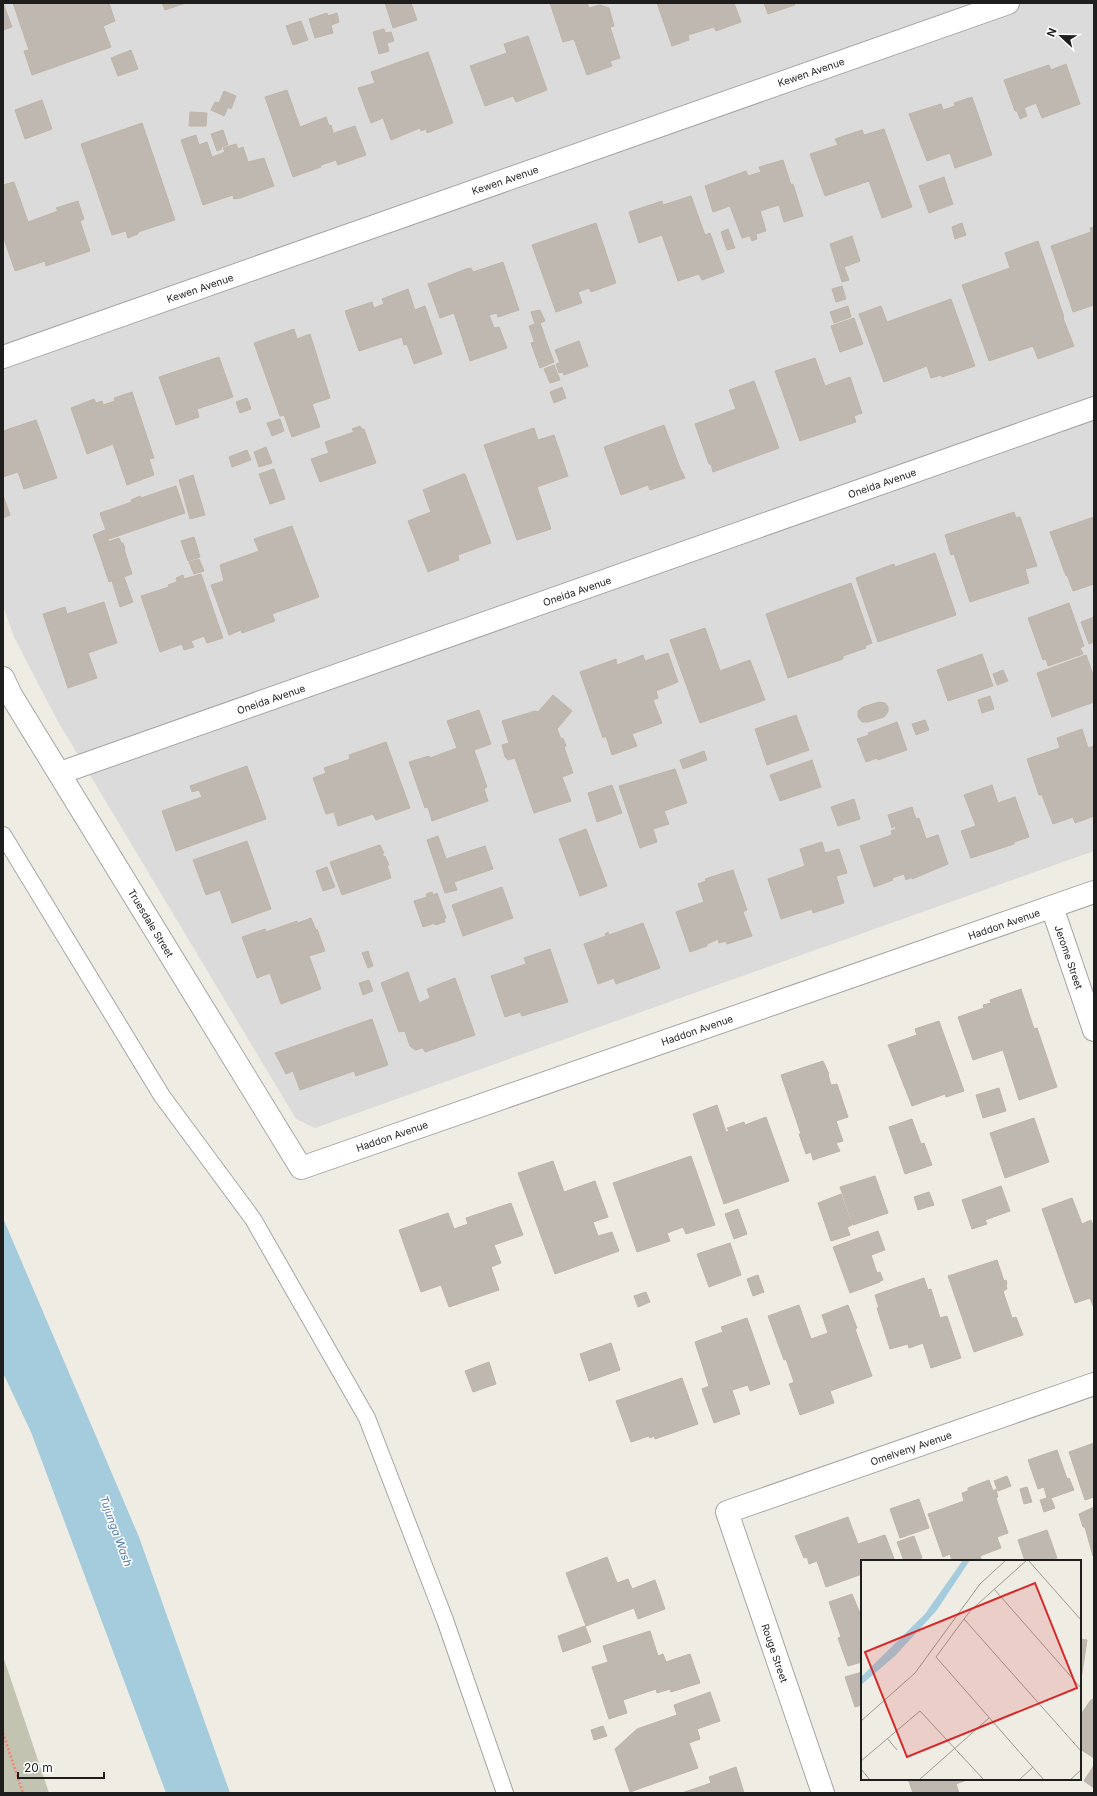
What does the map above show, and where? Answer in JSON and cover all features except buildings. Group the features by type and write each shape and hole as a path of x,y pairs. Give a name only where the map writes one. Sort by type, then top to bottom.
{"street":[{"name":"Kewen Avenue","path":"3,357 1008,3"},
{"name":"Oneida Avenue","path":"60,773 1094,408"},
{"name":"Truesdale Street","path":"3,678 11,695 301,1168"},
{"name":"Haddon Avenue","path":"301,1168 1094,892"},
{"name":"Jerome Street","path":"1052,907 1094,1030"},
{"name":"Omelveny Avenue","path":"727,1512 1094,1384"},
{"name":"Rouge Street","path":"727,1512 823,1793"}],"lane":[{"path":"3,835 162,1096 253,1218 367,1418 445,1620 505,1793"}],"path":[{"path":"3,1732 23,1793"}],"shaded area":[{"path":"3,3 1094,3 1094,851 315,1128 296,1119 57,720 14,637 3,606"},
{"path":"3,1656 49,1793 3,1793"}],"water":[{"name":"Tujunga Wash","path":"3,1218 139,1537 230,1793 166,1793 31,1432 3,1373"}]}
